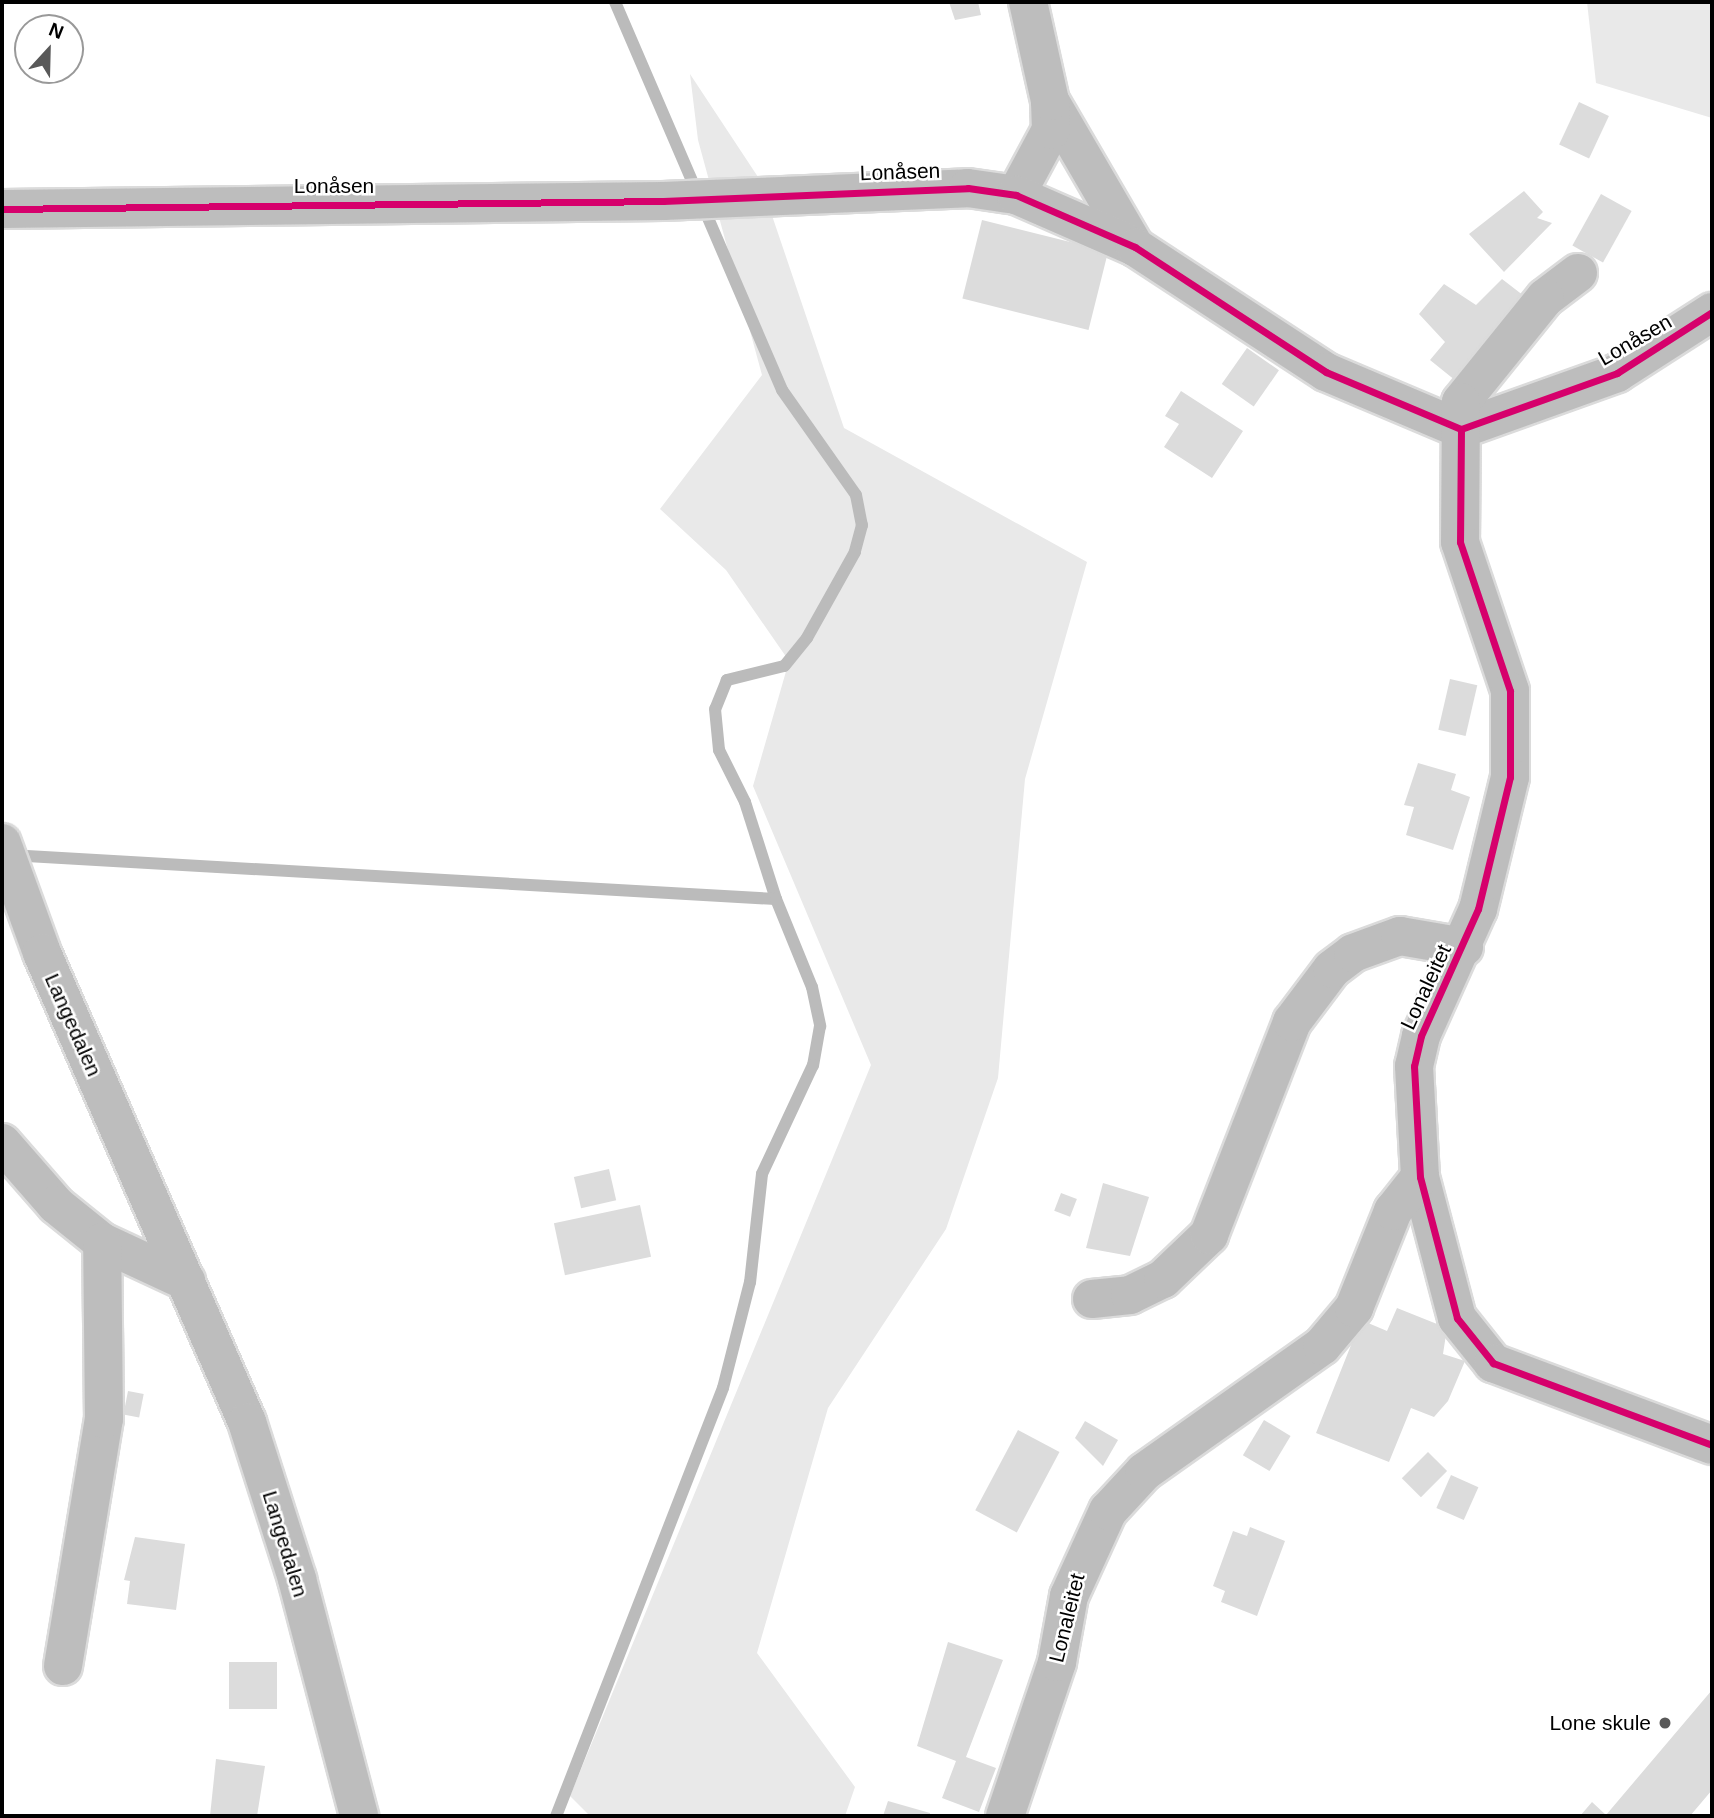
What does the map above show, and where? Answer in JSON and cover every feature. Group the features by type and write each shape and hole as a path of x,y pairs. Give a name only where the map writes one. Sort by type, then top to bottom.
{"street":[{"path":"1016,195 1051,130 1050,100 1028,2"},
{"path":"1050,100 1135,247"},
{"name":"Lonåsen","path":"2,209 753,199 897,188 1016,195 1135,247 1326,372 1461,429 1617,373 1712,312"},
{"path":"1461,429 1461,402 1469,387 1545,298 1578,273"},
{"name":"Lonaleitet","path":"1461,429 1460,542 1510,691 1510,765 1497,839 1464,947 1430,1014 1414,1066 1420,1177 1457,1318 1493,1363 1712,1445"},
{"name":"Langedalen","path":"2,843 42,953 247,1422 297,1579 359,1816"},
{"name":"Lonaleitet","path":"1092,1299 1130,1295 1163,1279 1203,1243 1228,1198 1292,1022 1332,969 1362,948 1400,936 1464,947"},
{"path":"2,1143 55,1205 102,1242 186,1281"},
{"name":"Lonaleitet","path":"1005,1816 1057,1662 1080,1564 1108,1511 1144,1472 1322,1346 1354,1308 1393,1211 1420,1177"},
{"path":"64,1667 104,1419 102,1242"}],"shaded area":[{"path":"1587,2 1712,2 1712,118 1596,83"},
{"path":"690,74 760,180 844,428 1087,562 1025,779 998,1078 946,1229 828,1408 757,1653 855,1787 845,1816 590,1816 570,1796 871,1065 753,786 789,661 726,570 660,509 762,375 698,140"}],"building":[{"path":"949,2 978,2 981,15 955,20"},
{"path":"1579,102 1609,116 1589,159 1559,145"},
{"path":"1524,191 1543,212 1537,218 1552,223 1504,272 1469,234"},
{"path":"1601,194 1632,211 1603,263 1572,246"},
{"path":"982,220 1108,251 1089,330 962,299"},
{"path":"1502,279 1528,299 1461,385 1430,360 1445,342 1419,314 1444,284 1476,305"},
{"path":"1247,348 1279,370 1254,406 1222,384"},
{"path":"1181,391 1243,431 1212,478 1164,447 1179,424 1165,416"},
{"path":"1450,679 1477,685 1466,736 1438,730"},
{"path":"1418,763 1456,774 1451,790 1470,797 1453,850 1406,835 1414,807 1404,805"},
{"path":"609,1169 616,1200 581,1208 574,1177"},
{"path":"1103,1183 1149,1197 1130,1256 1086,1248"},
{"path":"1061,1193 1077,1199 1070,1217 1054,1211"},
{"path":"640,1205 651,1257 565,1275 554,1223"},
{"path":"1397,1308 1447,1328 1443,1354 1465,1361 1448,1401 1434,1417 1411,1408 1389,1462 1316,1433 1361,1320 1387,1331"},
{"path":"128,1391 144,1394 139,1418 123,1415"},
{"path":"1264,1420 1291,1436 1269,1471 1243,1455"},
{"path":"1085,1421 1118,1440 1103,1466 1075,1438"},
{"path":"1018,1430 1059,1452 1017,1532 975,1510"},
{"path":"1428,1452 1447,1471 1421,1497 1402,1478"},
{"path":"1451,1475 1478,1487 1464,1520 1436,1508"},
{"path":"1250,1527 1285,1541 1257,1616 1221,1602 1225,1591 1213,1586 1233,1531 1247,1536"},
{"path":"135,1537 185,1544 176,1610 127,1604 130,1581 124,1580"},
{"path":"948,1642 1003,1660 966,1757 996,1768 979,1812 942,1798 956,1761 917,1746"},
{"path":"229,1662 277,1662 277,1709 229,1709"},
{"path":"1712,1690 1712,1790 1690,1816 1580,1816 1592,1802 1606,1815"},
{"path":"216,1759 265,1766 257,1816 210,1816"},
{"path":"888,1801 930,1813 930,1816 883,1816"}],"waterway":[{"path":"615,2 782,390 856,495 862,525 855,552 807,638 784,666 727,680 715,709 719,750 745,802 776,899"},
{"path":"27,856 776,899 812,987 820,1026 813,1065 762,1174 750,1282 723,1388 556,1816"}],"cycle path":[{"path":"2,209 663,201 968,188 1016,195 1135,247 1326,372 1461,429 1617,373 1712,312"},
{"path":"1461,429 1460,542 1510,691 1510,777 1478,909 1421,1036 1414,1066 1420,1177 1457,1318 1493,1363 1712,1445"}],"place":[{"name":"Lone skule","path":"1665,1723"}]}
